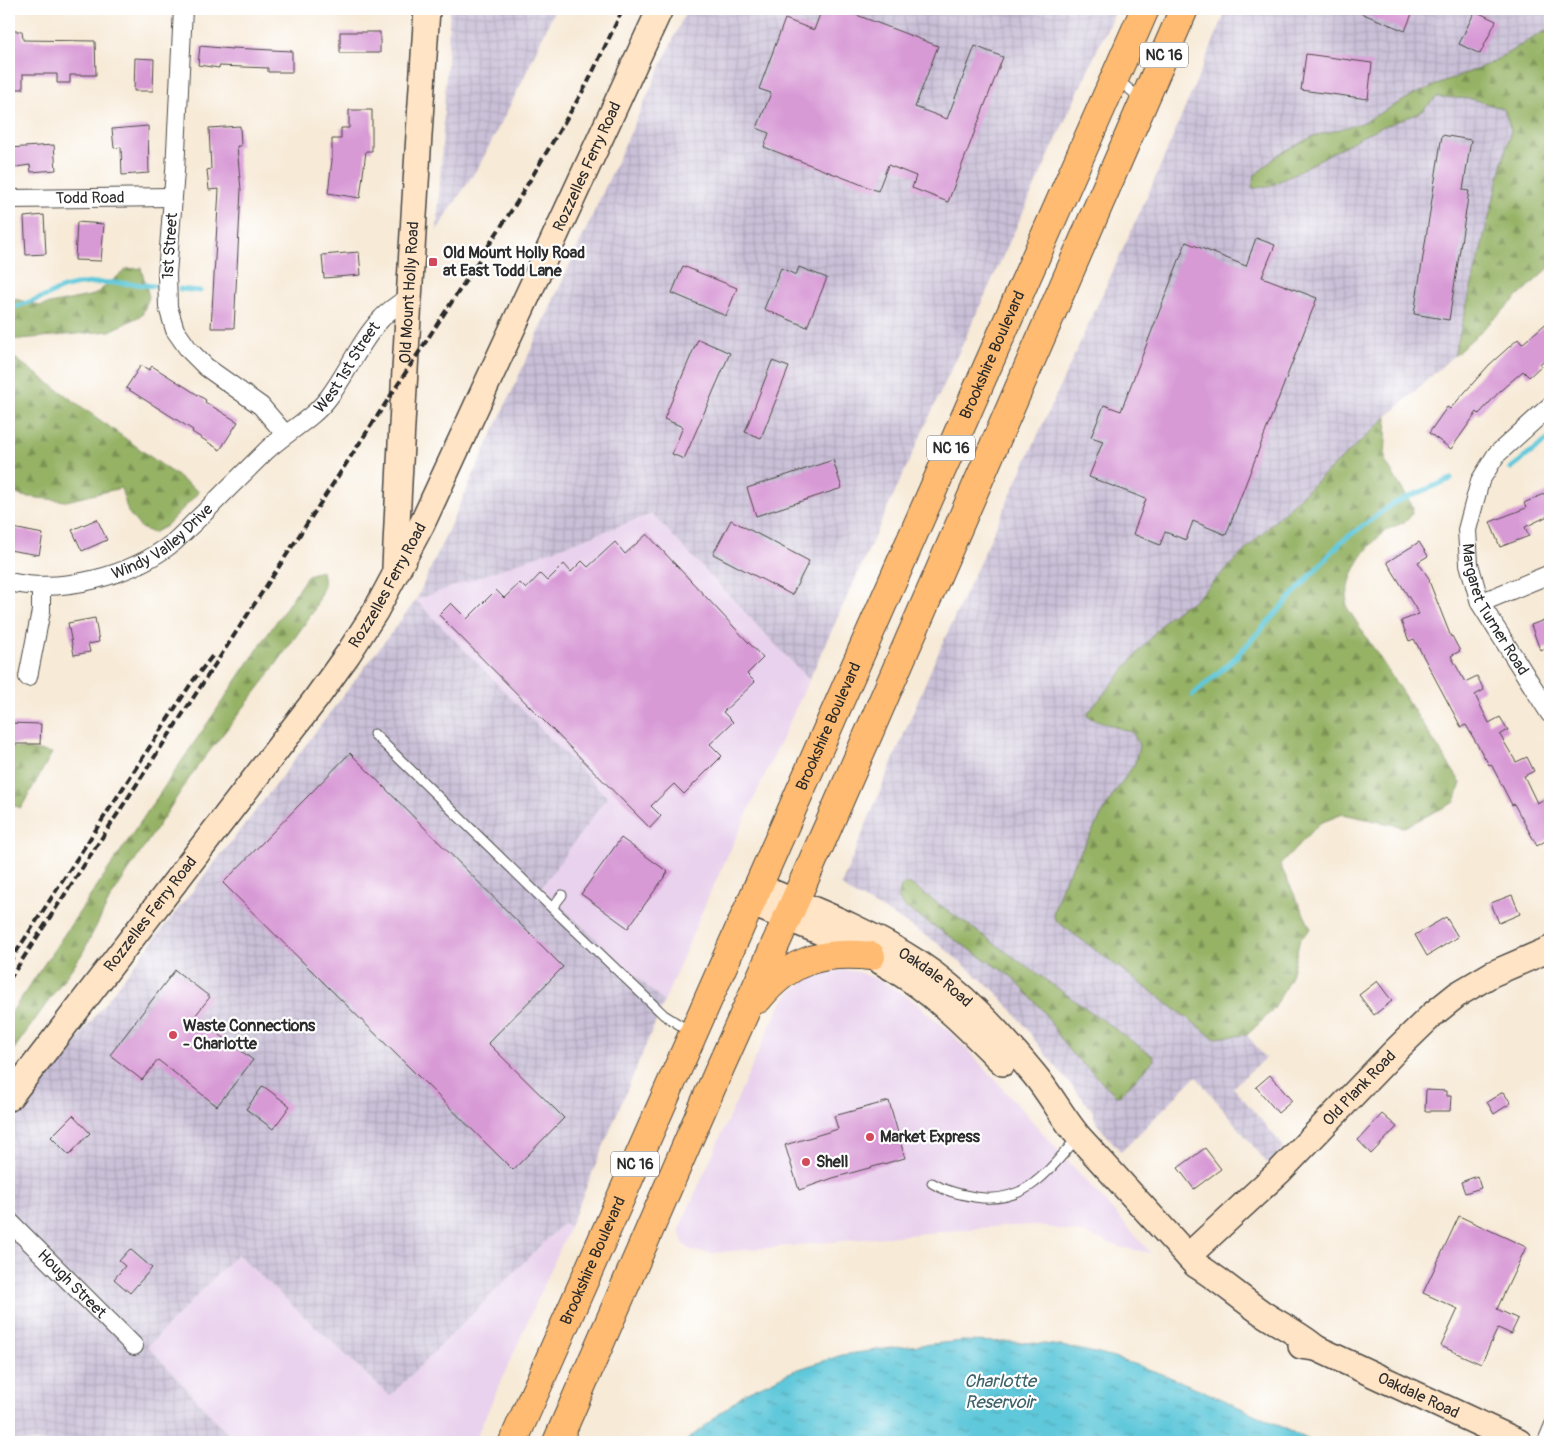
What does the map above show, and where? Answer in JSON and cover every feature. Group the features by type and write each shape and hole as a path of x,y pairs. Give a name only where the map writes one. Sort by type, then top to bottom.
{"highway":[{"name":"Brookshire Boulevard","path":"513,1442 1145,9"},
{"name":"NC 16","path":"557,1442 720,1068 746,1014 1184,9"},
{"path":"746,1014 776,979 797,965 818,958 837,955 871,956"}],"street":[{"name":"1st Street","path":"183,9 167,291 168,307 175,330 189,350 206,367 261,406 285,434"},
{"name":"Old Mount Holly Road","path":"395,576 409,297 427,9"},
{"name":"Rozzelles Ferry Road","path":"9,1098 315,700 348,654 395,576 422,524 660,9"},
{"name":"Todd Road","path":"9,199 173,197"},
{"name":"West 1st Street","path":"285,434 301,423 329,398 372,329 383,316 409,297"},
{"name":"Margaret Turner Road","path":"1550,406 1496,455 1480,482 1467,530 1468,564 1480,603 1550,714"},
{"name":"Windy Valley Drive","path":"9,582 41,587 66,585 99,578 150,558 174,541 285,434"},
{"path":"1480,603 1550,574"},
{"path":"28,677 41,611 41,587"},
{"name":"Oakdale Road","path":"754,895 791,910 872,936 917,962 934,975 964,1000 1001,1037 1051,1095 1074,1131 1192,1260 1246,1302 1305,1338 1316,1348 1519,1442"},
{"name":"Oakdale Road","path":"791,910 910,979 951,1012 1004,1064 1039,1104 1074,1131"},
{"name":"Old Plank Road","path":"1192,1260 1395,1050 1433,1014 1458,994 1492,974 1550,949"},
{"name":"Hough Street","path":"9,1221 134,1346"}],"lane":[{"path":"1115,77 1143,101"},
{"path":"374,734 664,1015 692,1034"},
{"path":"552,908 562,895"},
{"path":"932,1183 956,1194 989,1199 1014,1195 1043,1176 1074,1131"},
{"path":"1542,1442 1550,1423"}],"shaded area":[{"path":"450,9 555,9 521,84 480,164 437,230"},
{"path":"687,9 1116,9 809,680 652,514 416,600"},
{"path":"1227,9 1550,9 1550,267 1292,504 1167,628 1311,929 1226,1008 1265,1058 1233,1087 1284,1147 1268,1164 1196,1076 1121,1152 1097,1124 1092,1110 996,992 939,944 891,914 849,892 841,885 934,662 1154,181"},
{"path":"652,514 809,680 707,900 664,1002 541,888 416,600"},
{"path":"416,600 607,797 541,888 664,1002 570,1226 563,1223 390,1396 237,1254 148,1346 235,1442 9,1442 9,1129"},
{"path":"830,971 859,972 881,981 912,1000 952,1034 1151,1253 1120,1247 1086,1234 1037,1225 991,1227 712,1253 693,1251 683,1244 680,1227 783,1001 791,992 811,977"},
{"path":"563,1222 570,1226 474,1442 235,1442 148,1346 237,1254 390,1396"}],"green space":[{"path":"1550,28 1550,267 1454,356 1511,130 1504,109 1472,99 1437,97 1419,113 1374,130 1269,187 1252,188 1255,175 1279,154 1314,136 1362,123 1419,92 1489,64"},
{"path":"141,268 149,297 142,315 110,331 9,340 9,297 40,306 94,295 127,269"},
{"path":"9,354 199,492 166,526 153,533 141,528 128,512 121,488 66,501 21,496 9,490"},
{"path":"1387,417 1385,461 1413,507 1412,513 1406,521 1383,533 1368,548 1357,565 1349,584 1346,606 1461,783 1455,802 1404,827 1343,814 1320,823 1280,865 1311,929 1300,939 1291,976 1274,1009 1247,1035 1214,1038 1055,920 1053,913 1064,881 1113,795 1135,763 1139,745 1133,733 1088,717 1088,713 1166,619 1181,607 1194,601 1292,504"},
{"path":"322,570 324,585 313,612 265,680 194,771 110,899 82,954 9,1056 9,1016 308,575"},
{"path":"9,747 52,753 21,808 9,804"},
{"path":"909,883 1153,1056 1154,1060 1121,1094 1116,1095 1069,1051 1041,1008 1011,976 903,906 898,898 901,886"}],"water":[{"name":"Charlotte Reservoir","path":"963,1341 1053,1345 1099,1354 1131,1363 1224,1400 1314,1442 685,1442 745,1393 793,1371 842,1355"}],"building":[{"path":"822,9 841,9 938,46 915,107 947,119 975,46 1003,57 948,202 912,188 916,176 888,165 878,191 764,147 769,133 757,128 771,93 759,89 785,19 814,30"},
{"path":"1351,9 1414,9 1405,31"},
{"path":"1475,11 1496,21 1480,54 1459,44"},
{"path":"9,31 22,31 23,40 95,41 96,75 70,75 70,83 57,83 57,74 23,74 23,89 9,89"},
{"path":"340,32 380,32 380,53 340,53"},
{"path":"200,46 292,51 292,72 268,72 268,68 219,66 219,68 198,65"},
{"path":"1306,54 1372,63 1368,99 1301,90"},
{"path":"135,58 154,59 153,91 134,91"},
{"path":"349,110 372,110 372,151 366,151 360,198 328,193 332,160 332,139 341,139 341,128 349,128"},
{"path":"148,126 149,173 122,175 121,147 114,148 112,129"},
{"path":"240,126 241,146 237,146 241,190 234,328 211,328 219,189 209,190 207,170 211,169 209,128"},
{"path":"1442,135 1471,140 1463,190 1469,191 1449,320 1414,314"},
{"path":"54,145 56,170 31,172 30,165 9,168 9,148"},
{"path":"44,215 46,254 26,255 24,217"},
{"path":"77,222 104,224 101,261 75,260"},
{"path":"1256,238 1275,245 1262,277 1317,298 1226,535 1193,521 1186,540 1165,532 1160,545 1133,534 1146,499 1089,477 1103,441 1091,437 1104,405 1121,411 1186,242 1246,266"},
{"path":"359,252 361,275 324,278 322,255"},
{"path":"683,266 737,288 726,316 672,293"},
{"path":"799,267 827,278 807,327 764,309 781,268 796,275"},
{"path":"1550,320 1550,355 1540,364 1541,366 1529,377 1523,371 1500,391 1479,414 1477,412 1451,449 1429,433 1447,407 1450,409 1489,365 1518,339 1522,344"},
{"path":"698,339 730,353 684,459 672,454 683,427 664,419"},
{"path":"772,361 789,367 761,438 745,432"},
{"path":"141,365 149,370 152,366 238,422 220,450 192,432 193,430 126,388"},
{"path":"833,460 842,488 756,516 747,488"},
{"path":"1550,491 1550,515 1525,527 1529,536 1500,547 1490,522 1526,508 1524,503"},
{"path":"97,519 107,540 82,551 72,530"},
{"path":"731,520 809,561 792,595 713,554"},
{"path":"13,528 43,534 39,555 9,550"},
{"path":"647,534 763,658 747,674 755,682 723,712 733,722 710,744 722,756 684,794 674,784 651,806 661,816 650,828 439,615 451,603 467,619 496,590 504,598 520,583 526,589 540,574 547,581 564,564 571,572 582,561 588,567 615,542 625,554"},
{"path":"1419,542 1428,556 1418,562 1430,580 1451,637 1460,651 1451,656 1465,682 1477,676 1484,690 1475,695 1489,723 1500,717 1508,730 1500,735 1516,762 1527,757 1534,771 1524,776 1537,803 1550,796 1550,838 1537,846 1514,804 1512,805 1491,764 1489,765 1466,725 1461,727 1414,639 1409,641 1401,621 1419,614 1387,562"},
{"path":"95,618 99,642 88,644 90,652 74,655 68,623"},
{"path":"1550,618 1550,647 1540,650 1531,625"},
{"path":"9,723 41,724 40,744 9,744"},
{"path":"350,753 563,967 488,1043 564,1118 513,1170 223,883"},
{"path":"621,838 668,872 628,928 581,894"},
{"path":"1512,895 1520,914 1499,923 1491,903"},
{"path":"1446,917 1458,937 1427,956 1415,935"},
{"name":"Waste Connections - Charlotte","path":"175,970 210,997 195,1016 253,1060 217,1106 158,1060 142,1080 110,1055"},
{"path":"1377,981 1392,1001 1374,1015 1359,995"},
{"path":"1270,1075 1292,1101 1278,1113 1256,1087"},
{"path":"263,1086 290,1106 273,1129 246,1109"},
{"path":"1426,1090 1446,1091 1446,1096 1451,1096 1450,1111 1425,1111"},
{"path":"1503,1092 1511,1103 1494,1114 1487,1102"},
{"path":"889,1101 905,1158 833,1178 799,1190 785,1145 838,1129 834,1116"},
{"path":"1382,1114 1397,1127 1371,1154 1358,1140"},
{"path":"73,1115 90,1133 69,1155 51,1137"},
{"path":"1205,1148 1221,1169 1194,1189 1178,1168"},
{"path":"1477,1176 1481,1188 1465,1193 1461,1182"},
{"path":"1459,1216 1526,1247 1497,1309 1518,1319 1511,1334 1498,1328 1481,1364 1441,1346 1458,1309 1423,1293"},
{"path":"130,1249 152,1268 130,1293 114,1279 125,1266 119,1261"}],"waterway":[{"path":"9,309 49,295 60,289 86,283 154,286"},
{"path":"180,289 200,291"},
{"path":"1511,468 1550,438"},
{"path":"1193,695 1234,659 1342,541 1394,503 1451,479"}],"railway":[{"path":"9,980 517,202 587,84 623,9"},
{"path":"9,963 192,682 213,655"}],"place":[{"name":"Old Mount Holly Road at East Todd Lane","path":"433,262"},
{"name":"Waste Connections - Charlotte","path":"173,1035"},
{"name":"Market Express","path":"870,1137"},
{"name":"Shell","path":"806,1162"}]}
